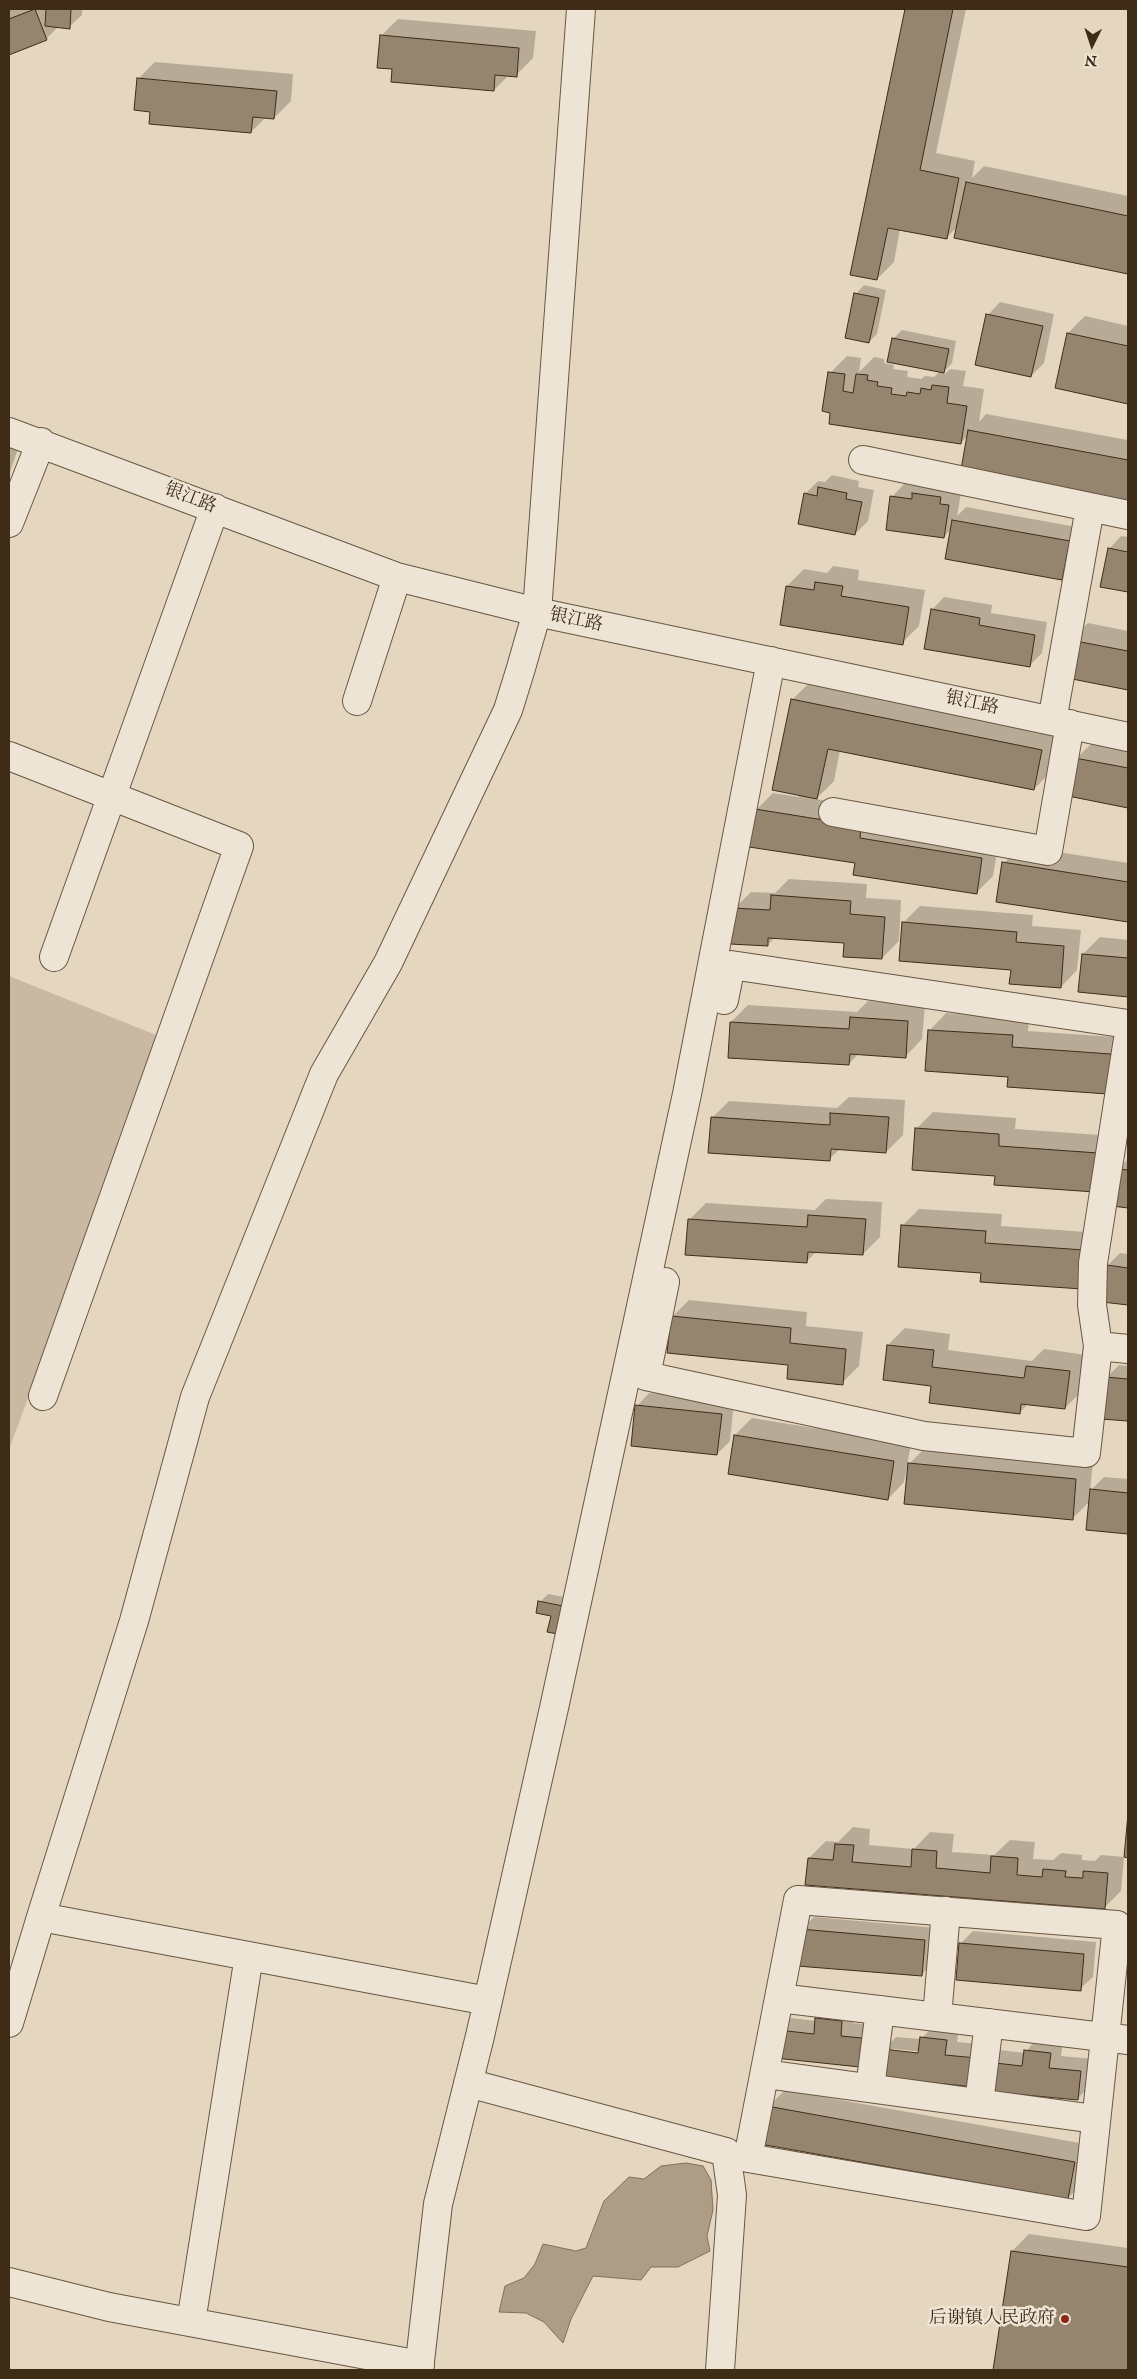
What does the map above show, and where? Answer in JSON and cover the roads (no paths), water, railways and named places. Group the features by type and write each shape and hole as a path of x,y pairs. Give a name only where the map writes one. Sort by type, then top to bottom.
{"street":[{"path":"9,2023 134,1622 195,1397 324,1074 388,963 508,710 537,612 581,9"},
{"name":"银江路","path":"9,432 41,442 397,577 537,612 1128,737"},
{"path":"9,524 41,442"},
{"path":"863,460 1128,515"},
{"path":"54,957 215,508"},
{"path":"833,812 1048,851 1061,723 1090,508"},
{"path":"357,701 397,577"},
{"path":"9,2282 109,2307 419,2367 438,2204 488,2001 554,1708 687,1094 771,662"},
{"path":"9,756 239,846 43,1396"},
{"path":"1128,1024 731,965 646,1376 924,1436 1086,1453 1098,1346 1092,1305 1092,1263 1128,1038"},
{"path":"1098,1346 1128,1349"},
{"path":"798,1900 946,1911 1117,1925 1117,2039 1095,2119 1086,2216 748,2158 798,1900"},
{"path":"937,2017 946,1911"},
{"path":"41,1917 488,2001"},
{"path":"191,2322 249,1956"},
{"path":"779,1998 1117,2039"},
{"path":"870,2088 880,2010"},
{"path":"979,2103 989,2023"},
{"path":"765,2074 1095,2119"},
{"path":"468,2083 726,2152 732,2195 720,2370"}],"place":[{"name":"后谢镇人民政府","path":"1065,2319"}]}
